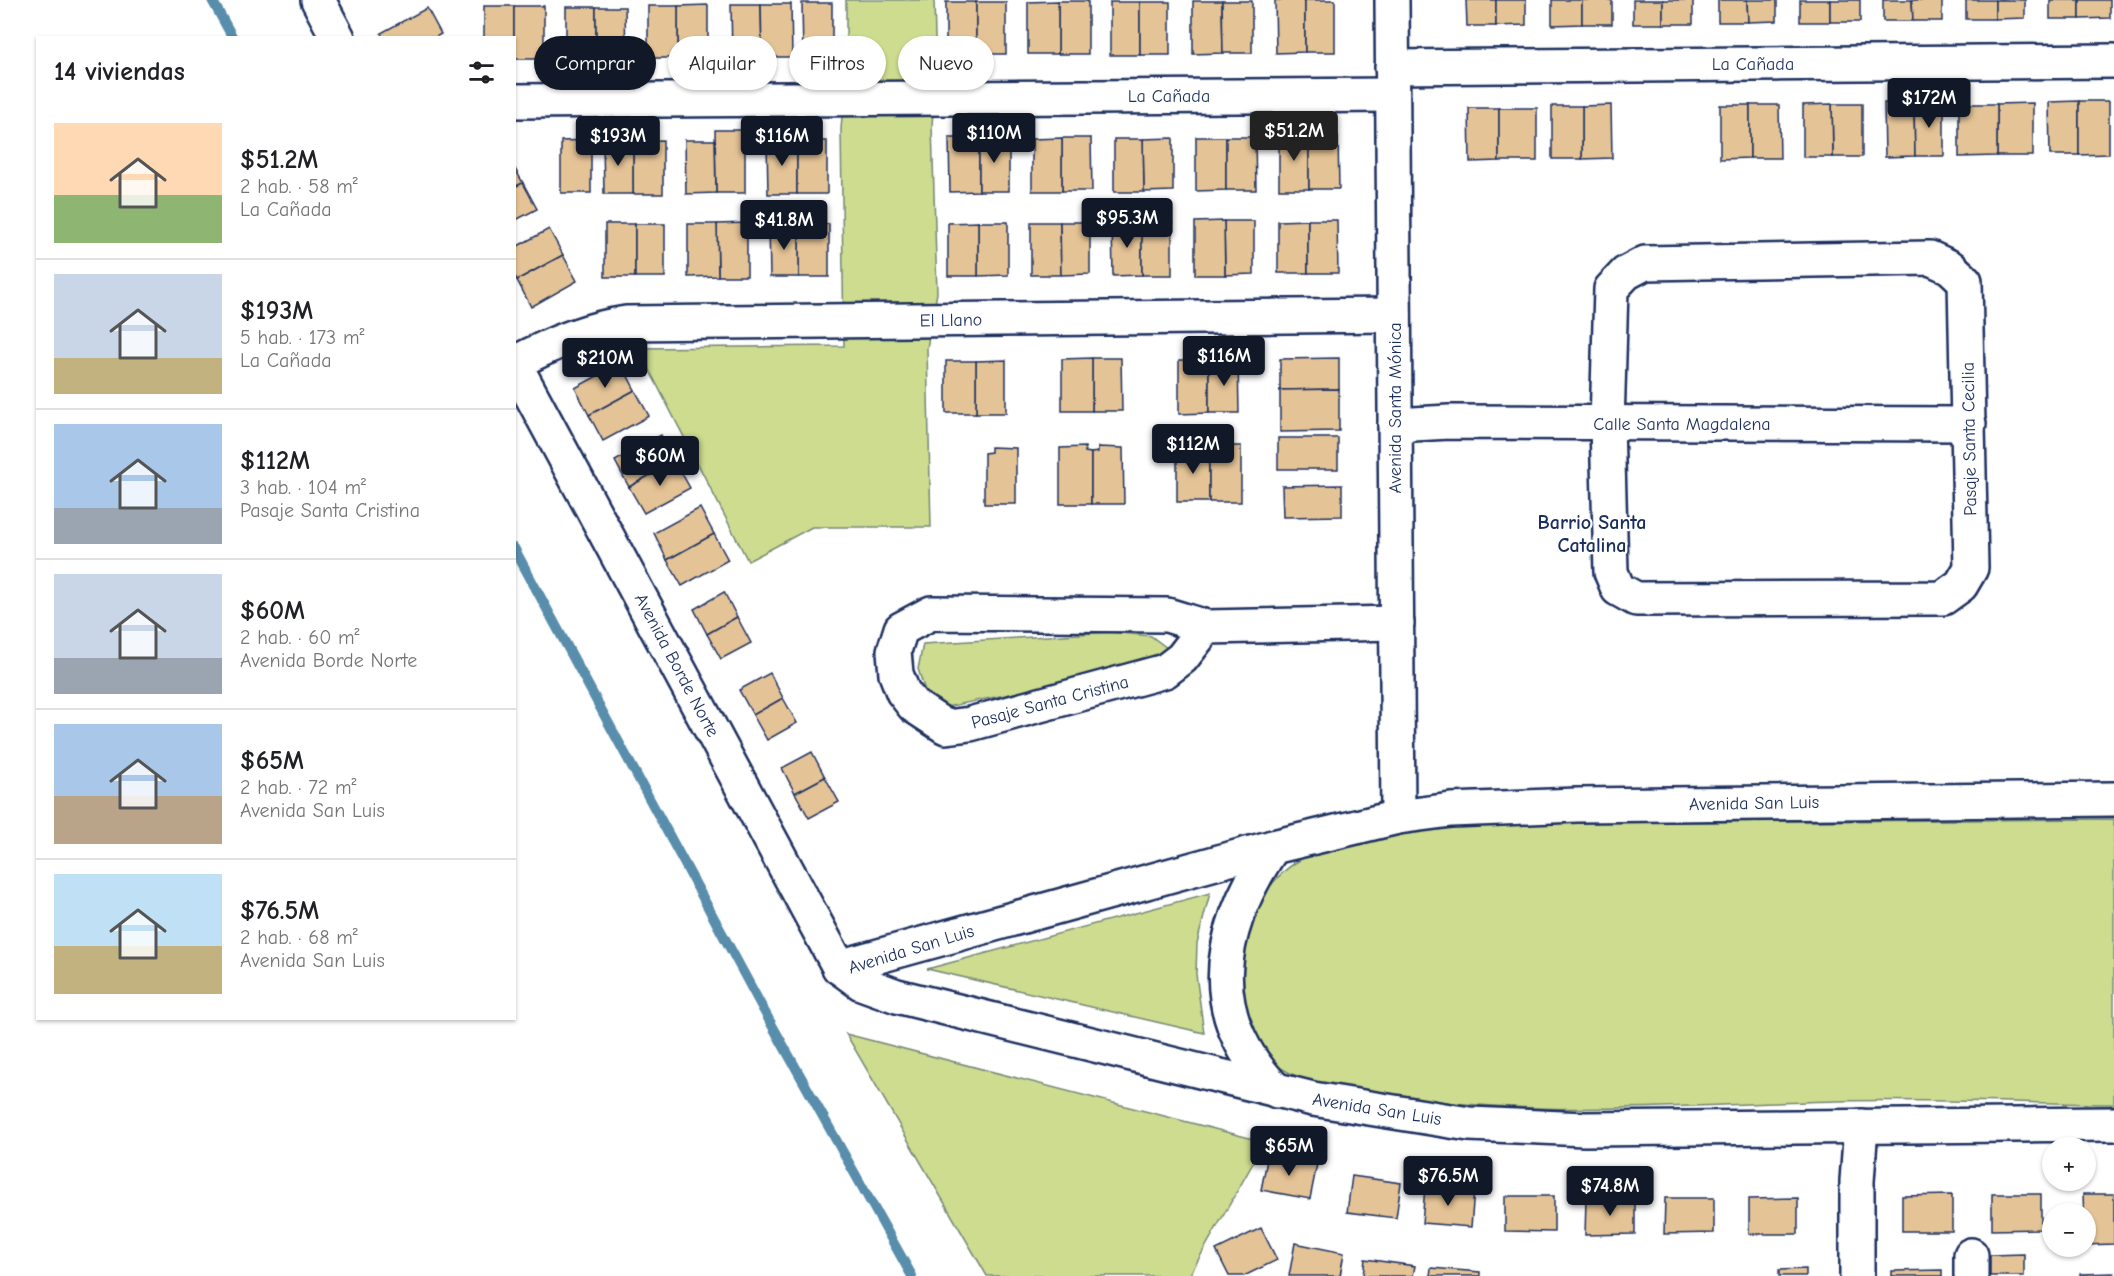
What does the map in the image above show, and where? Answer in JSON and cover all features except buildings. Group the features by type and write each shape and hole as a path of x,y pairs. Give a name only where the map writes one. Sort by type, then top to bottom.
{"street":[{"path":"318,0 337,36"},
{"name":"Avenida Santa Mónica","path":"1392,0 1398,817"},
{"name":"La Cañada","path":"516,101 1392,81 2114,60"},
{"name":"Pasaje Santa Cecilia","path":"1930,258 1950,267 1965,281 1971,568 1961,585 1943,598 1636,599 1618,589 1611,572 1607,424 1611,289 1626,273 1635,268 1645,263 1930,258"},
{"name":"El Llano","path":"516,362 541,349 586,331 626,323 1394,315"},
{"name":"Avenida Borde Norte","path":"516,365 840,967"},
{"name":"Calle Santa Magdalena","path":"1395,425 1449,422 1969,424"},
{"name":"Pasaje Santa Cristina","path":"1206,627 1182,658 1165,671 970,724 946,727 933,720 914,706 903,692 896,674 894,651 901,629 931,613 1167,615 1206,627 1397,623"},
{"name":"Avenida San Luis","path":"840,967 1273,847 1398,817 1451,810 1577,805 2114,799"},
{"path":"1273,847 1243,896 1234,923 1227,946 1225,992 1229,1015 1239,1040 1256,1067 1277,1091"},
{"name":"Avenida San Luis","path":"840,967 861,983 887,993 1277,1091 1420,1118 1527,1128 2114,1124"},
{"path":"1857,1276 1857,1181 1861,1126"}],"green space":[{"path":"846,0 934,0 935,36 898,36 898,90 935,90 932,126 937,293 927,348 931,527 812,527 748,561 638,348 844,346 841,129 844,90 886,90 886,36 846,36"},
{"path":"1110,632 1151,636 1167,648 1155,660 1095,677 946,707 926,694 918,669 923,644"},
{"path":"2114,819 2114,1104 1837,1101 1662,1107 1545,1108 1429,1101 1328,1085 1288,1072 1277,1065 1260,1045 1248,1021 1241,995 1239,965 1242,946 1247,928 1265,893 1291,866 1307,856 1358,840 1424,830 1527,823"},
{"path":"1210,893 1197,943 1196,974 1204,1033 927,969"},
{"path":"846,1034 1265,1142 1189,1276 987,1276"}],"waterway":[{"path":"212,0 232,36"},
{"path":"516,552 763,1009 912,1276"}],"district":[{"name":"Barrio Santa Catalina","path":"1592,534"}]}
